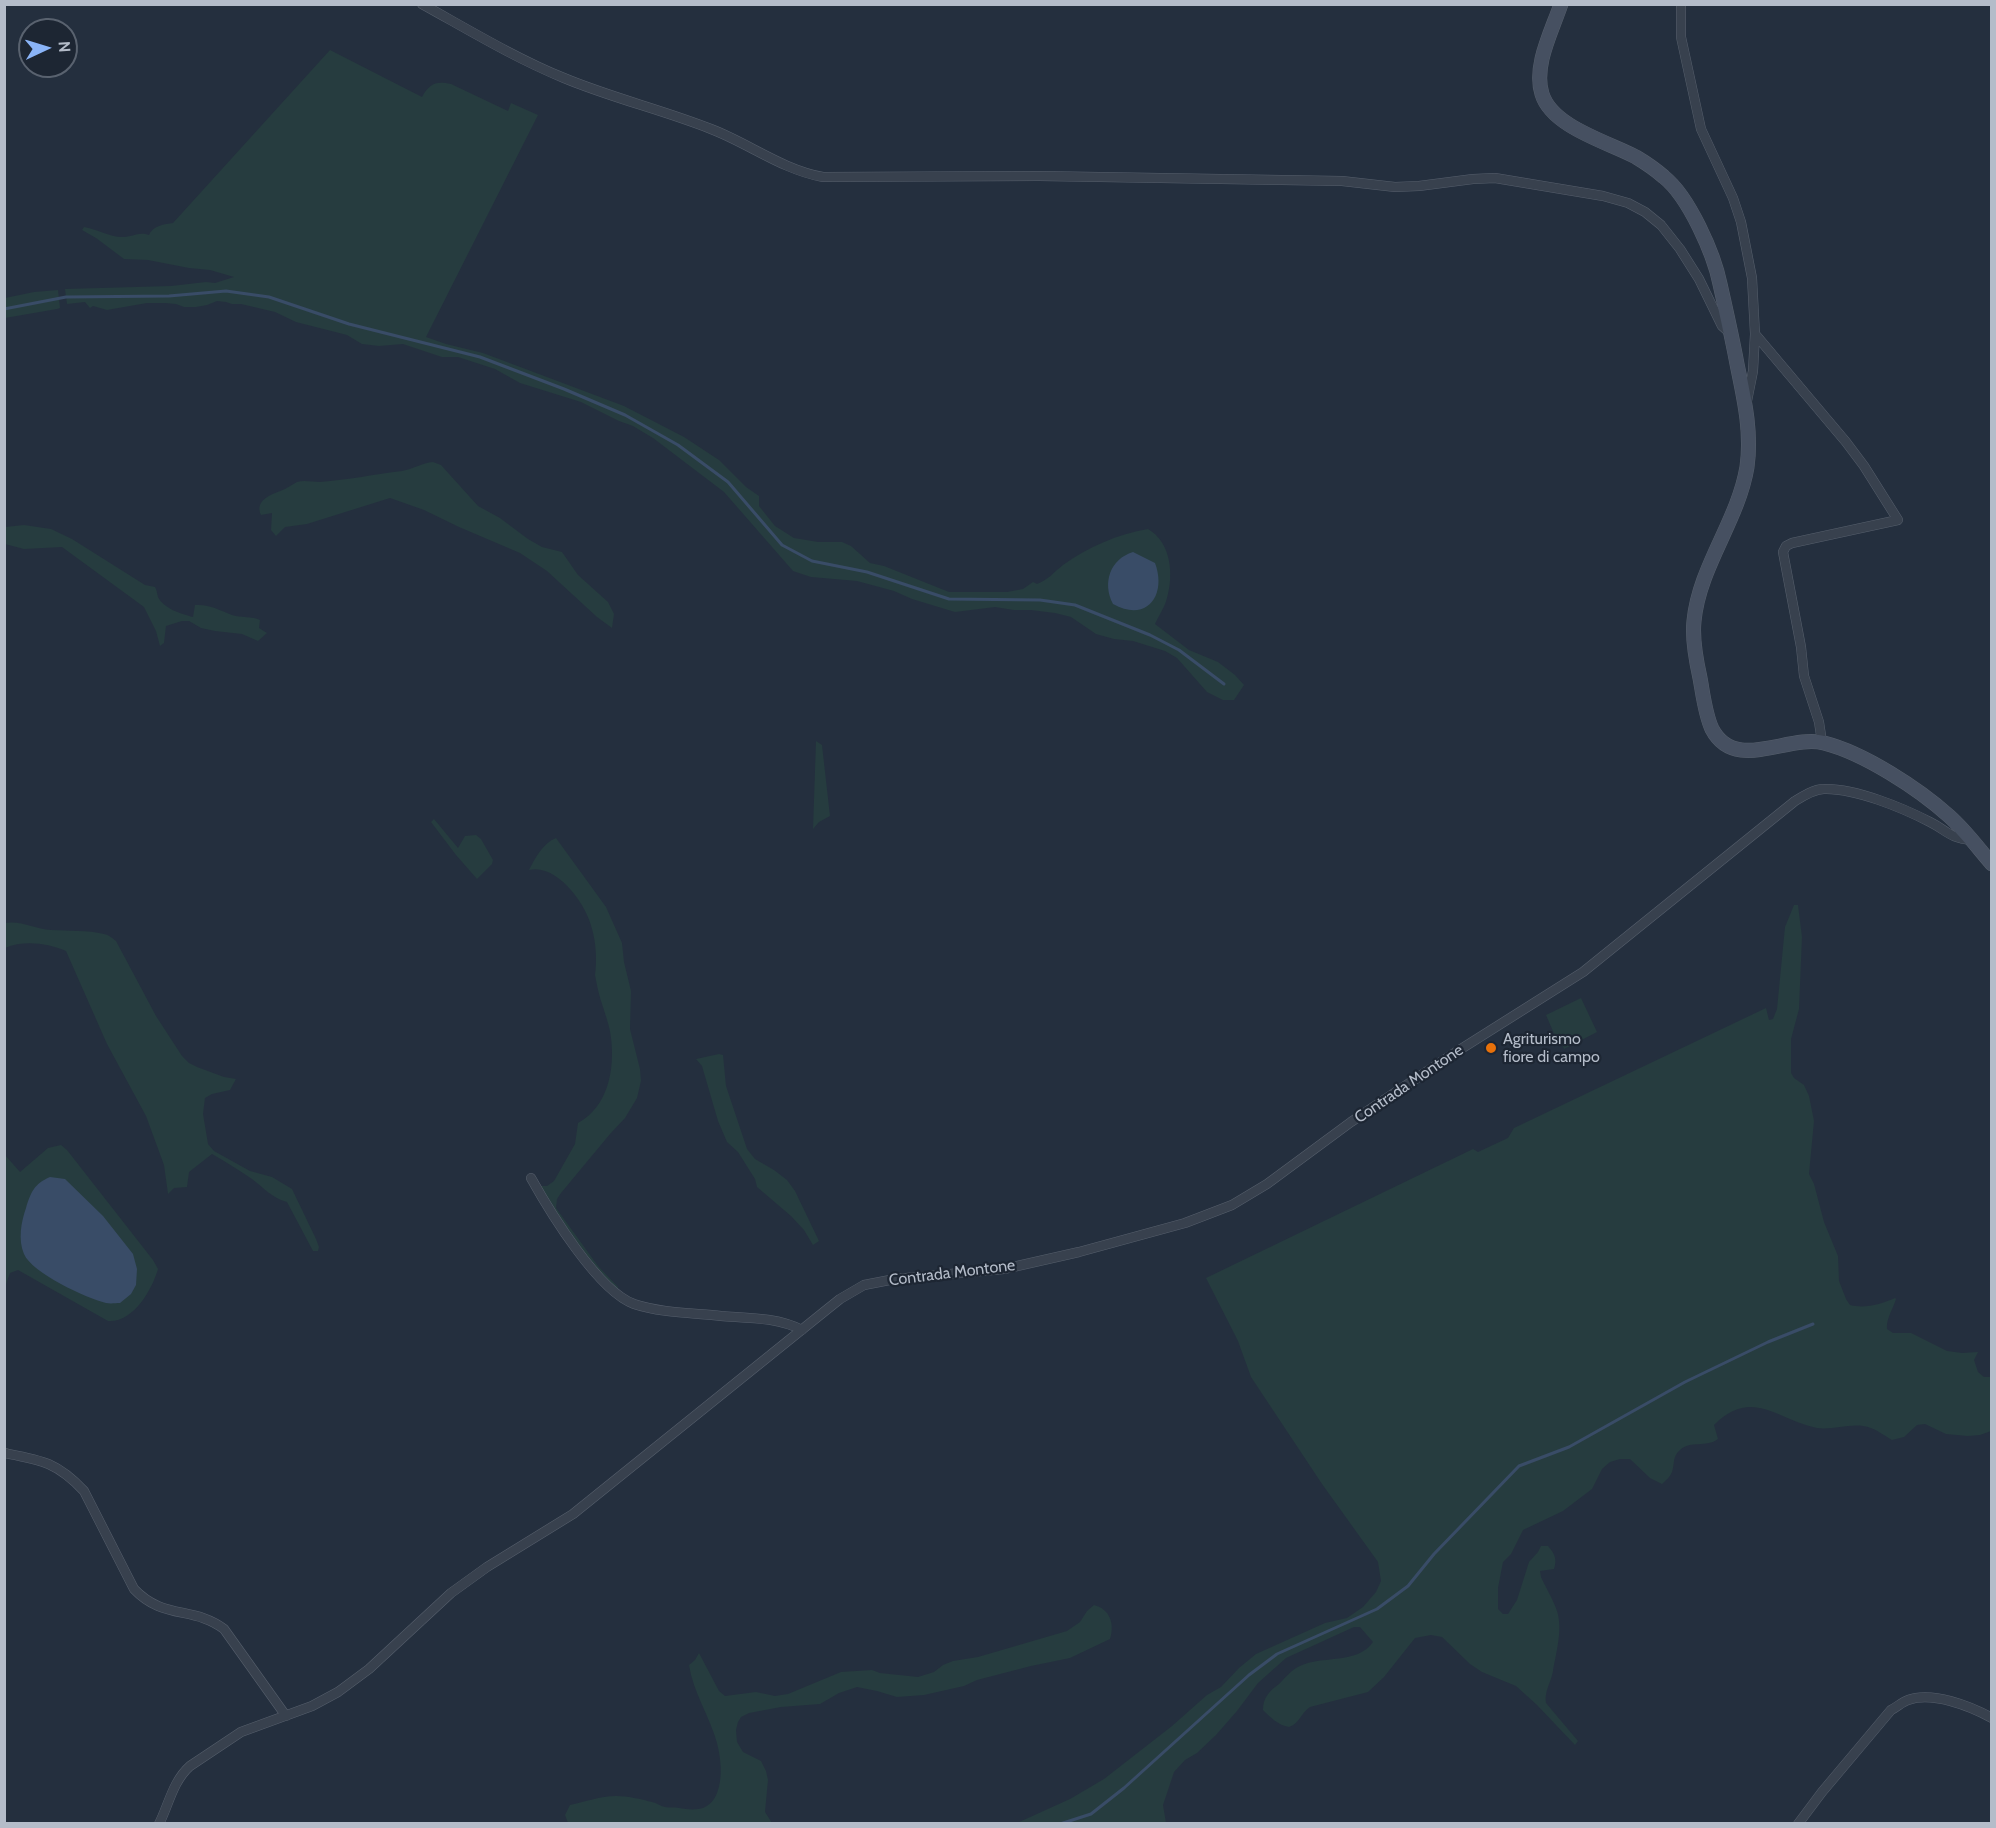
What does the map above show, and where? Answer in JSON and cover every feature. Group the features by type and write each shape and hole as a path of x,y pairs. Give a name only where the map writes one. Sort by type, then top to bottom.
{"street":[{"path":"422,4 502,49 562,77 710,128 735,138 793,168 824,177 1039,176 1331,181 1395,187 1495,178 1603,196 1628,203 1646,212 1661,225 1699,279 1722,326 1731,334"},
{"path":"1561,4 1542,60 1539,79 1542,96 1553,113 1570,126 1638,159 1667,179 1688,207 1708,244 1719,277 1731,334 1750,438 1746,469 1735,509 1700,591 1694,621 1696,659 1712,728 1725,746 1741,751 1798,742 1822,742 1860,757 1923,795 1951,817 1992,864"},
{"path":"1681,4 1681,37 1701,129 1733,198 1741,222 1752,278 1755,334 1753,371 1746,407"},
{"path":"1755,334 1846,442 1898,520 1792,543 1786,546 1783,552 1800,637 1804,676 1819,722 1822,742"},
{"name":"Contrada Montone","path":"159,1824 177,1782 190,1766 241,1732 312,1706 358,1678 451,1593 487,1567 573,1514 840,1299 864,1285 895,1279 1004,1269 1080,1252 1185,1223 1232,1205 1267,1184 1351,1122 1453,1054 1583,972 1795,801 1809,793 1823,789 1867,797 1903,808 1958,839 1971,840"},
{"path":"531,1178 556,1221 590,1264 614,1292 634,1304 668,1311 775,1321 801,1330"},
{"path":"4,1453 45,1461 71,1477 84,1491 134,1589 161,1608 205,1618 224,1629 286,1716"},
{"path":"1798,1824 1891,1710 1906,1701 1926,1697 1948,1701 1975,1708 1992,1718"}],"green space":[{"path":"330,50 422,97 431,86 446,83 508,111 511,103 538,115 426,337 483,353 624,406 684,437 719,460 746,487 759,496 759,506 775,526 794,538 818,542 842,542 851,546 870,563 884,566 949,592 1007,592 1023,589 1033,582 1037,584 1044,580 1073,558 1093,547 1126,534 1148,529 1162,542 1169,559 1170,569 1167,598 1155,624 1189,650 1218,662 1235,675 1244,685 1234,700 1223,700 1207,692 1177,658 1165,651 1133,641 1096,634 1071,617 1055,613 995,607 955,612 857,581 811,577 793,571 724,492 653,438 581,402 520,383 495,369 458,357 442,357 403,344 379,346 362,344 347,335 296,322 275,312 241,304 217,301 196,307 184,307 176,304 147,303 107,310 93,306 90,308 85,302 67,304 65,289 215,283 234,277 210,270 148,260 124,259 82,230 84,227 117,237 126,237 149,235 156,228 173,223"},
{"path":"58,290 60,308 5,318 5,298"},
{"path":"433,462 441,465 478,506 542,547 562,552 578,575 608,602 614,614 612,628 547,571 520,553 424,510 390,498 307,524 285,527 276,536 271,530 272,513 261,515 262,501 297,482 330,481 402,471"},
{"path":"24,525 51,529 72,539 145,585 155,587 164,605 174,610 193,617 195,605 210,606 232,615 260,620 259,628 267,633 258,641 242,634 201,628 189,621 182,621 166,626 164,643 160,646 156,631 144,607 62,547 24,549 5,544 5,527"},
{"path":"816,741 822,745 830,816 819,822 813,829"},
{"path":"434,819 458,848 465,836 476,835 481,839 493,860 492,864 477,879 431,822"},
{"path":"556,838 606,907 622,943 631,991 630,1029 641,1081 637,1098 625,1118 561,1193 557,1199 556,1208 598,1266 618,1287 618,1291 594,1267 538,1186 547,1186 554,1181 575,1144 578,1123 588,1116 603,1097 612,1062 608,1022 595,975 595,946 589,919 577,898 560,879 540,870 529,870 543,847"},
{"path":"1794,905 1798,905 1802,937 1799,1009 1791,1039 1791,1073 1804,1085 1809,1096 1814,1121 1809,1174 1824,1222 1838,1256 1839,1281 1850,1305 1873,1305 1895,1298 1887,1325 1887,1329 1893,1333 1911,1333 1947,1351 1978,1352 1974,1360 1978,1372 1984,1377 1991,1377 1991,1431 1968,1436 1946,1434 1925,1424 1917,1425 1904,1437 1892,1440 1867,1427 1817,1428 1765,1409 1753,1407 1741,1408 1728,1414 1714,1425 1718,1439 1713,1442 1689,1445 1680,1450 1675,1458 1671,1474 1662,1484 1650,1478 1630,1459 1610,1462 1602,1469 1592,1489 1563,1511 1523,1530 1511,1554 1503,1562 1498,1588 1498,1609 1503,1614 1508,1614 1517,1600 1529,1562 1541,1546 1548,1546 1555,1557 1554,1569 1540,1571 1557,1611 1559,1634 1546,1703 1578,1741 1575,1745 1516,1686 1482,1672 1470,1664 1442,1637 1431,1635 1415,1638 1384,1677 1368,1692 1310,1707 1289,1727 1278,1723 1263,1710 1265,1698 1297,1667 1318,1661 1349,1657 1366,1649 1373,1642 1360,1627 1354,1627 1286,1658 1258,1683 1216,1735 1174,1772 1163,1805 1166,1823 1017,1823 1070,1799 1104,1779 1172,1726 1207,1695 1221,1687 1256,1654 1325,1623 1347,1618 1363,1607 1376,1592 1381,1581 1378,1562 1322,1484 1251,1377 1238,1341 1206,1278 1473,1149 1478,1152 1508,1138 1514,1128 1766,1008 1769,1020 1773,1019 1777,1009 1785,927"},
{"path":"5,923 17,923 51,930 98,933 107,935 116,941 156,1016 182,1056 197,1067 236,1079 230,1090 205,1098 203,1114 208,1144 214,1151 250,1171 272,1177 292,1189 316,1239 318,1251 313,1251 287,1202 272,1195 252,1179 212,1154 189,1172 187,1187 174,1188 168,1194 164,1165 146,1116 107,1044 66,951 36,944 20,944 5,948"},
{"path":"1581,998 1597,1032 1564,1049 1560,1039 1555,1036 1546,1015"},
{"path":"723,1055 726,1086 747,1149 755,1159 787,1180 795,1191 819,1241 813,1245 804,1230 791,1216 757,1187 755,1179 738,1152 727,1142 718,1121 702,1066 696,1059"},
{"path":"61,1145 158,1269 140,1304 126,1317 108,1321 18,1270 10,1273 5,1287 5,1155 20,1172 48,1148"},
{"path":"1094,1605 1104,1610 1110,1618 1112,1628 1110,1639 1070,1658 1031,1666 924,1695 897,1697 857,1687 839,1693 820,1704 781,1707 749,1713 741,1717 736,1730 737,1742 743,1752 761,1761 766,1771 768,1780 765,1812 772,1823 568,1823 565,1815 570,1805 604,1797 629,1797 654,1802 665,1807 691,1809 706,1806 714,1799 721,1775 718,1749 714,1733 694,1685 689,1665 699,1653 719,1691 725,1696 756,1692 775,1696 788,1694 841,1672 872,1670 918,1677 934,1672 953,1661 978,1657 1067,1631 1080,1622"}],"water":[{"path":"1133,552 1155,563 1158,575 1156,595 1151,603 1136,610 1125,609 1113,604 1108,588 1108,580 1114,566 1125,555"},
{"path":"50,1177 65,1179 103,1216 133,1254 137,1269 136,1285 131,1294 120,1303 97,1300 60,1284 37,1269 24,1254 21,1231 28,1202 37,1186"}],"waterway":[{"path":"4,309 66,297 169,296 226,291 269,297 349,324 480,357 625,415 678,445 728,482 782,545 812,561 867,572 949,599 1040,600 1075,605 1150,635 1179,650 1224,684"},
{"path":"1060,1824 1091,1814 1124,1788 1249,1675 1277,1654 1377,1609 1408,1586 1434,1554 1519,1466 1569,1447 1685,1382 1768,1342 1813,1324"}],"place":[{"name":"Agriturismo fiore di campo","path":"1491,1048"}]}
